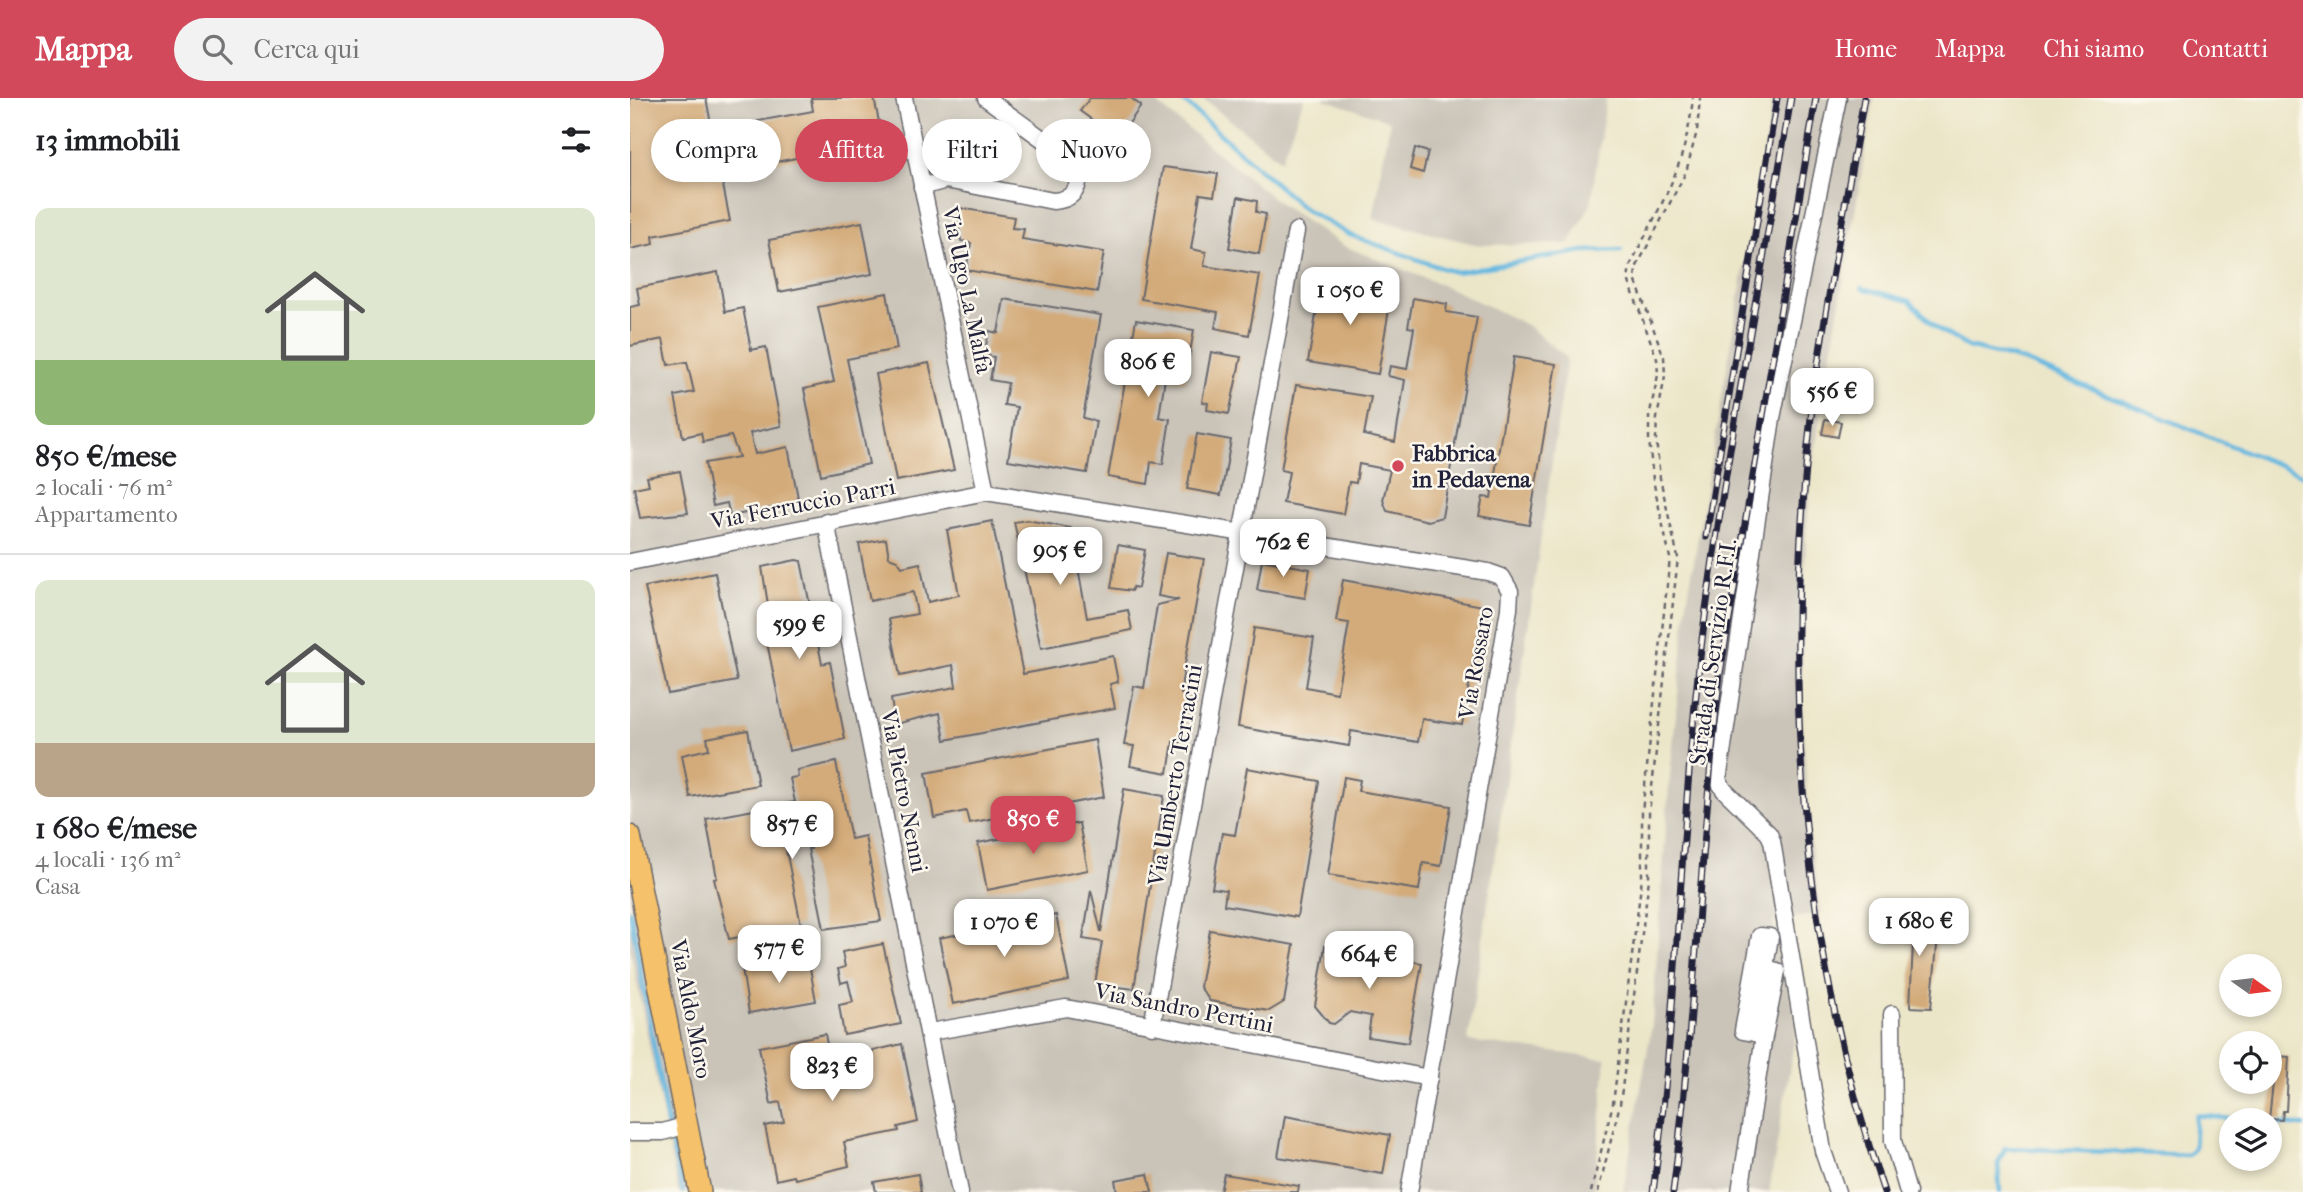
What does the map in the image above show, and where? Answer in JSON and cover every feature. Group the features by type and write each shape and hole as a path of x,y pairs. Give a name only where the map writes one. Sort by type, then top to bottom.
{"main road":[{"name":"Via Aldo Moro","path":"630,836 700,1192"}],"street":[{"name":"Via Ugo La Malfa","path":"904,98 986,492"},
{"path":"922,187 946,180 1053,201 1067,199 1074,192 1079,176 1070,159 986,98"},
{"name":"Strada di Servizio R.F.I.","path":"1837,1192 1823,1151 1772,841 1769,834 1724,790 1718,780 1772,418 1838,98"},
{"name":"Via Umberto Terracini","path":"1153,1026 1296,231"},
{"name":"Via Ferruccio Parri","path":"630,562 986,492"},
{"name":"Via Rossaro","path":"986,492 1488,572 1502,577 1509,587 1509,609 1409,1192"},
{"name":"Via Pietro Nenni","path":"826,522 960,1192"},
{"path":"1740,1192 1759,1034 1777,971 1765,968 1770,937 1760,936 1743,1031 1759,1034"},
{"name":"Via Sandro Pertini","path":"930,1032 1066,1008 1429,1078"},
{"path":"1892,1014 1893,1141 1908,1192"},
{"path":"630,1132 663,1132 687,1125"}],"path":[{"path":"1591,1192 1613,1103 1642,878 1642,812 1671,558 1653,480 1649,439 1649,417 1658,375 1657,359 1628,279 1630,266 1679,170 1690,130 1693,98"},
{"name":"Strada di Servizio R.F.I.","path":"1598,1192 1620,1104 1649,879 1649,813 1678,558 1660,478 1656,439 1665,376 1664,357 1635,279 1636,268 1686,172 1697,131 1700,98"}],"shaded area":[{"path":"630,98 1150,98 1283,206 1344,246 1454,290 1527,325 1567,358 1468,1041 1606,1059 1594,1192 678,1192 630,948"},
{"path":"1202,98 1304,98 1281,160"},
{"path":"1321,98 1606,98 1591,204 1569,244 1478,245 1373,219 1390,121"},
{"path":"1773,98 1874,98 1813,461 1806,536 1801,696 1809,833 1821,914 1774,921 1797,1024 1769,1192 1623,1192 1652,1024 1669,786 1687,602"}],"building":[{"path":"630,98 706,98 710,119 651,119 651,182 722,182 730,221 653,236 654,244 630,249"},
{"path":"811,98 874,98 878,119 795,119 795,158 781,161 781,119 769,119 813,111"},
{"path":"1090,98 1131,98 1141,106 1132,119 1091,119 1080,111"},
{"path":"1415,148 1428,152 1423,173 1410,169"},
{"path":"1163,167 1218,174 1214,196 1200,194 1191,249 1206,252 1204,266 1260,275 1249,335 1215,328 1218,312 1141,299"},
{"path":"1238,197 1257,201 1256,212 1266,214 1259,254 1229,248"},
{"path":"960,208 1014,217 1012,228 1024,229 1022,239 1104,252 1097,292 966,270 971,243 961,241 958,221"},
{"path":"862,222 872,274 779,292 769,240"},
{"path":"718,272 725,312 743,308 751,350 766,347 781,426 750,433 755,454 788,447 799,503 730,516 727,503 713,506 705,463 739,457 731,436 703,442 701,433 683,437 675,396 694,392 687,362 668,365 663,339 630,346 630,307 640,305 637,288"},
{"path":"1322,280 1392,292 1378,374 1308,362"},
{"path":"887,293 897,349 847,359 869,464 821,475 804,389 834,382 818,307"},
{"path":"1413,298 1447,304 1446,312 1477,317 1442,517 1428,521 1387,511 1383,500 1390,470 1359,464 1356,483 1349,482 1343,514 1283,503 1289,472 1281,470 1296,385 1371,397 1364,435 1395,442 1405,380 1388,376 1390,366 1407,369 1414,328 1408,327"},
{"path":"1004,299 1101,315 1083,418 1096,421 1087,473 1008,460 1017,407 1004,405 1008,383 990,380 994,357 984,355 989,331 998,333"},
{"path":"1136,320 1194,330 1185,381 1165,378 1159,417 1170,419 1163,464 1151,462 1148,484 1108,477"},
{"path":"1211,352 1241,357 1229,414 1207,410 1208,403 1202,402"},
{"path":"1514,357 1556,364 1529,525 1479,516 1483,497 1491,498"},
{"path":"929,363 954,470 896,481 876,374"},
{"path":"1825,419 1841,422 1838,437 1822,434"},
{"path":"1197,434 1231,440 1221,495 1187,489"},
{"path":"680,471 688,513 640,518 634,488 649,485 647,477"},
{"path":"1027,520 1071,528 1087,618 1128,610 1132,630 1041,648 1014,522"},
{"path":"992,521 1023,674 1113,656 1118,682 1110,684 1115,708 945,740 940,713 895,724 891,699 956,687 953,665 900,676 889,619 917,614 913,592 870,601 859,544 886,539 889,557 897,560 902,567 920,563 928,602 959,595 947,530"},
{"path":"1118,545 1145,550 1138,588 1133,587 1131,591 1111,588"},
{"path":"1166,553 1204,559 1182,681 1181,694 1188,695 1180,743 1173,742 1168,773 1130,766 1134,746 1124,745 1134,686 1144,688 1157,605 1179,600 1158,596"},
{"path":"1262,560 1310,569 1305,598 1257,590"},
{"path":"801,561 822,664 830,662 845,739 789,751 761,613 769,611 762,567"},
{"path":"715,573 737,681 668,694 645,587"},
{"path":"1343,580 1483,606 1462,725 1422,719 1418,742 1351,731 1349,746 1238,727 1254,628 1314,638 1306,687 1337,693 1349,623 1336,621"},
{"path":"748,730 758,785 690,797 682,755 709,749 707,738"},
{"path":"1095,740 1104,797 969,823 966,811 934,818 926,773"},
{"path":"836,762 851,839 865,836 881,921 824,929 808,849 811,849 807,825 782,830 801,925 729,939 714,879 717,878 706,819 795,802 790,778 798,777 797,770"},
{"path":"1247,768 1319,781 1297,917 1224,905 1226,890 1212,888 1222,833 1235,835"},
{"path":"1344,777 1360,780 1358,791 1451,806 1441,866 1423,863 1419,890 1328,875"},
{"path":"1124,789 1164,796 1134,989 1095,984 1102,942 1083,939 1091,890 1101,932"},
{"path":"1079,823 1088,870 987,890 978,843"},
{"path":"1056,915 1069,981 953,1004 939,938"},
{"path":"1892,919 1939,925 1931,1008 1910,1007 1913,943 1890,941"},
{"path":"1210,930 1294,945 1284,1002 1269,1011 1210,1001 1200,987"},
{"path":"883,944 901,1024 844,1035 839,1005 853,1002 848,981 841,983 838,969 845,967 842,952"},
{"path":"1325,946 1422,963 1408,1043 1368,1037 1371,1016 1350,1012 1334,1024 1329,1023 1315,1006"},
{"path":"808,957 816,1001 749,1013 742,968"},
{"path":"825,1034 830,1061 902,1044 918,1122 898,1127 899,1131 844,1142 849,1166 795,1179 794,1176 776,1180 765,1126 784,1122 780,1102 771,1104 759,1047"},
{"path":"2282,1056 2289,1057 2286,1111 2283,1111 2282,1120 2282,1108 2270,1108 2272,1094 2282,1094"},
{"path":"1285,1116 1390,1135 1383,1174 1278,1157"},
{"path":"918,1174 921,1192 876,1192 874,1182"},
{"path":"1148,1174 1152,1192 1117,1192 1115,1180"},
{"path":"1224,1174 1299,1186 1298,1192 1220,1192"}],"waterway":[{"path":"1180,98 1304,209 1350,235 1444,269 1456,272 1584,251 1621,250"},
{"path":"1862,288 1910,301 1938,329 1968,347 2021,360 2303,475"},
{"path":"630,911 668,1128 683,1192"},
{"path":"2000,1192 1998,1164 2005,1148 2188,1155 2194,1149 2196,1115 2219,1118"},
{"path":"2282,1124 2303,1126"}],"railway":[{"path":"1706,537 1777,98"},
{"path":"1653,1192 1668,1054 1702,640 1732,436 1791,98"},
{"path":"1673,1192 1687,1063 1720,674 1816,98"},
{"path":"1864,98 1830,286 1813,400 1803,500 1798,601 1798,701 1804,800 1815,900 1832,998 1855,1095 1884,1192"}],"place":[{"name":"Fabbrica in Pedavena","path":"1398,466"}]}
